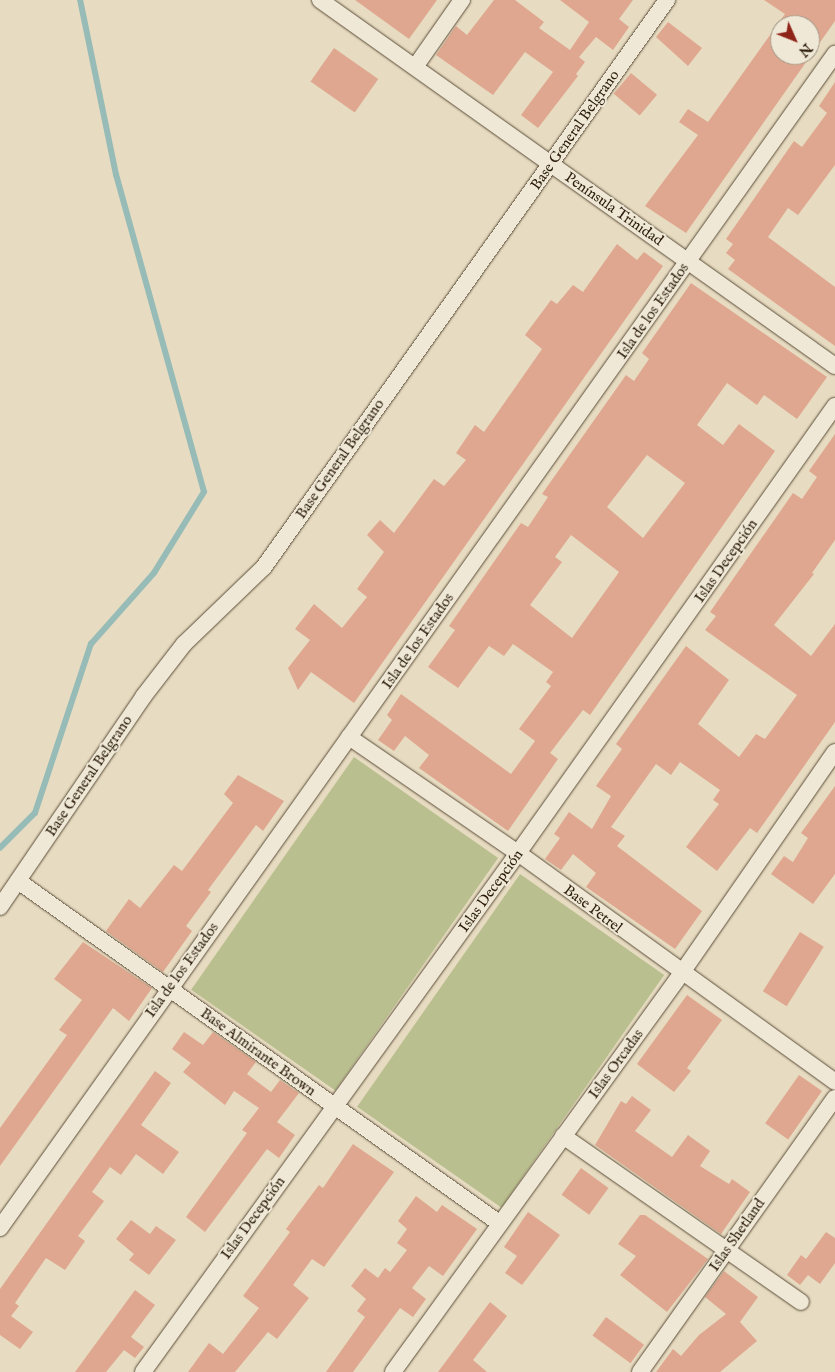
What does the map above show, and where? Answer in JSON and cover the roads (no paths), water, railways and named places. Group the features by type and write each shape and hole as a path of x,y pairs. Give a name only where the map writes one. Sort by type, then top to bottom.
{"street":[{"name":"Península Trinidad","path":"320,0 835,366"},
{"path":"415,67 462,0"},
{"name":"Base General Belgrano","path":"0,907 142,697 178,652 264,567 667,0"},
{"name":"Isla de los Estados","path":"0,1228 835,54"},
{"name":"Islas Decepción","path":"143,1372 333,1106 518,854 835,406"},
{"name":"Base Petrel","path":"349,737 518,854 681,974 835,1082"},
{"name":"Islas Orcadas","path":"393,1372 681,974 835,752"},
{"name":"Base Almirante Brown","path":"18,881 499,1223"},
{"name":"Islas Shetland","path":"640,1372 835,1098"},
{"path":"564,1136 801,1302"}],"waterway":[{"path":"0,848 35,813 91,644 154,573 204,492 116,175 80,0"}]}
